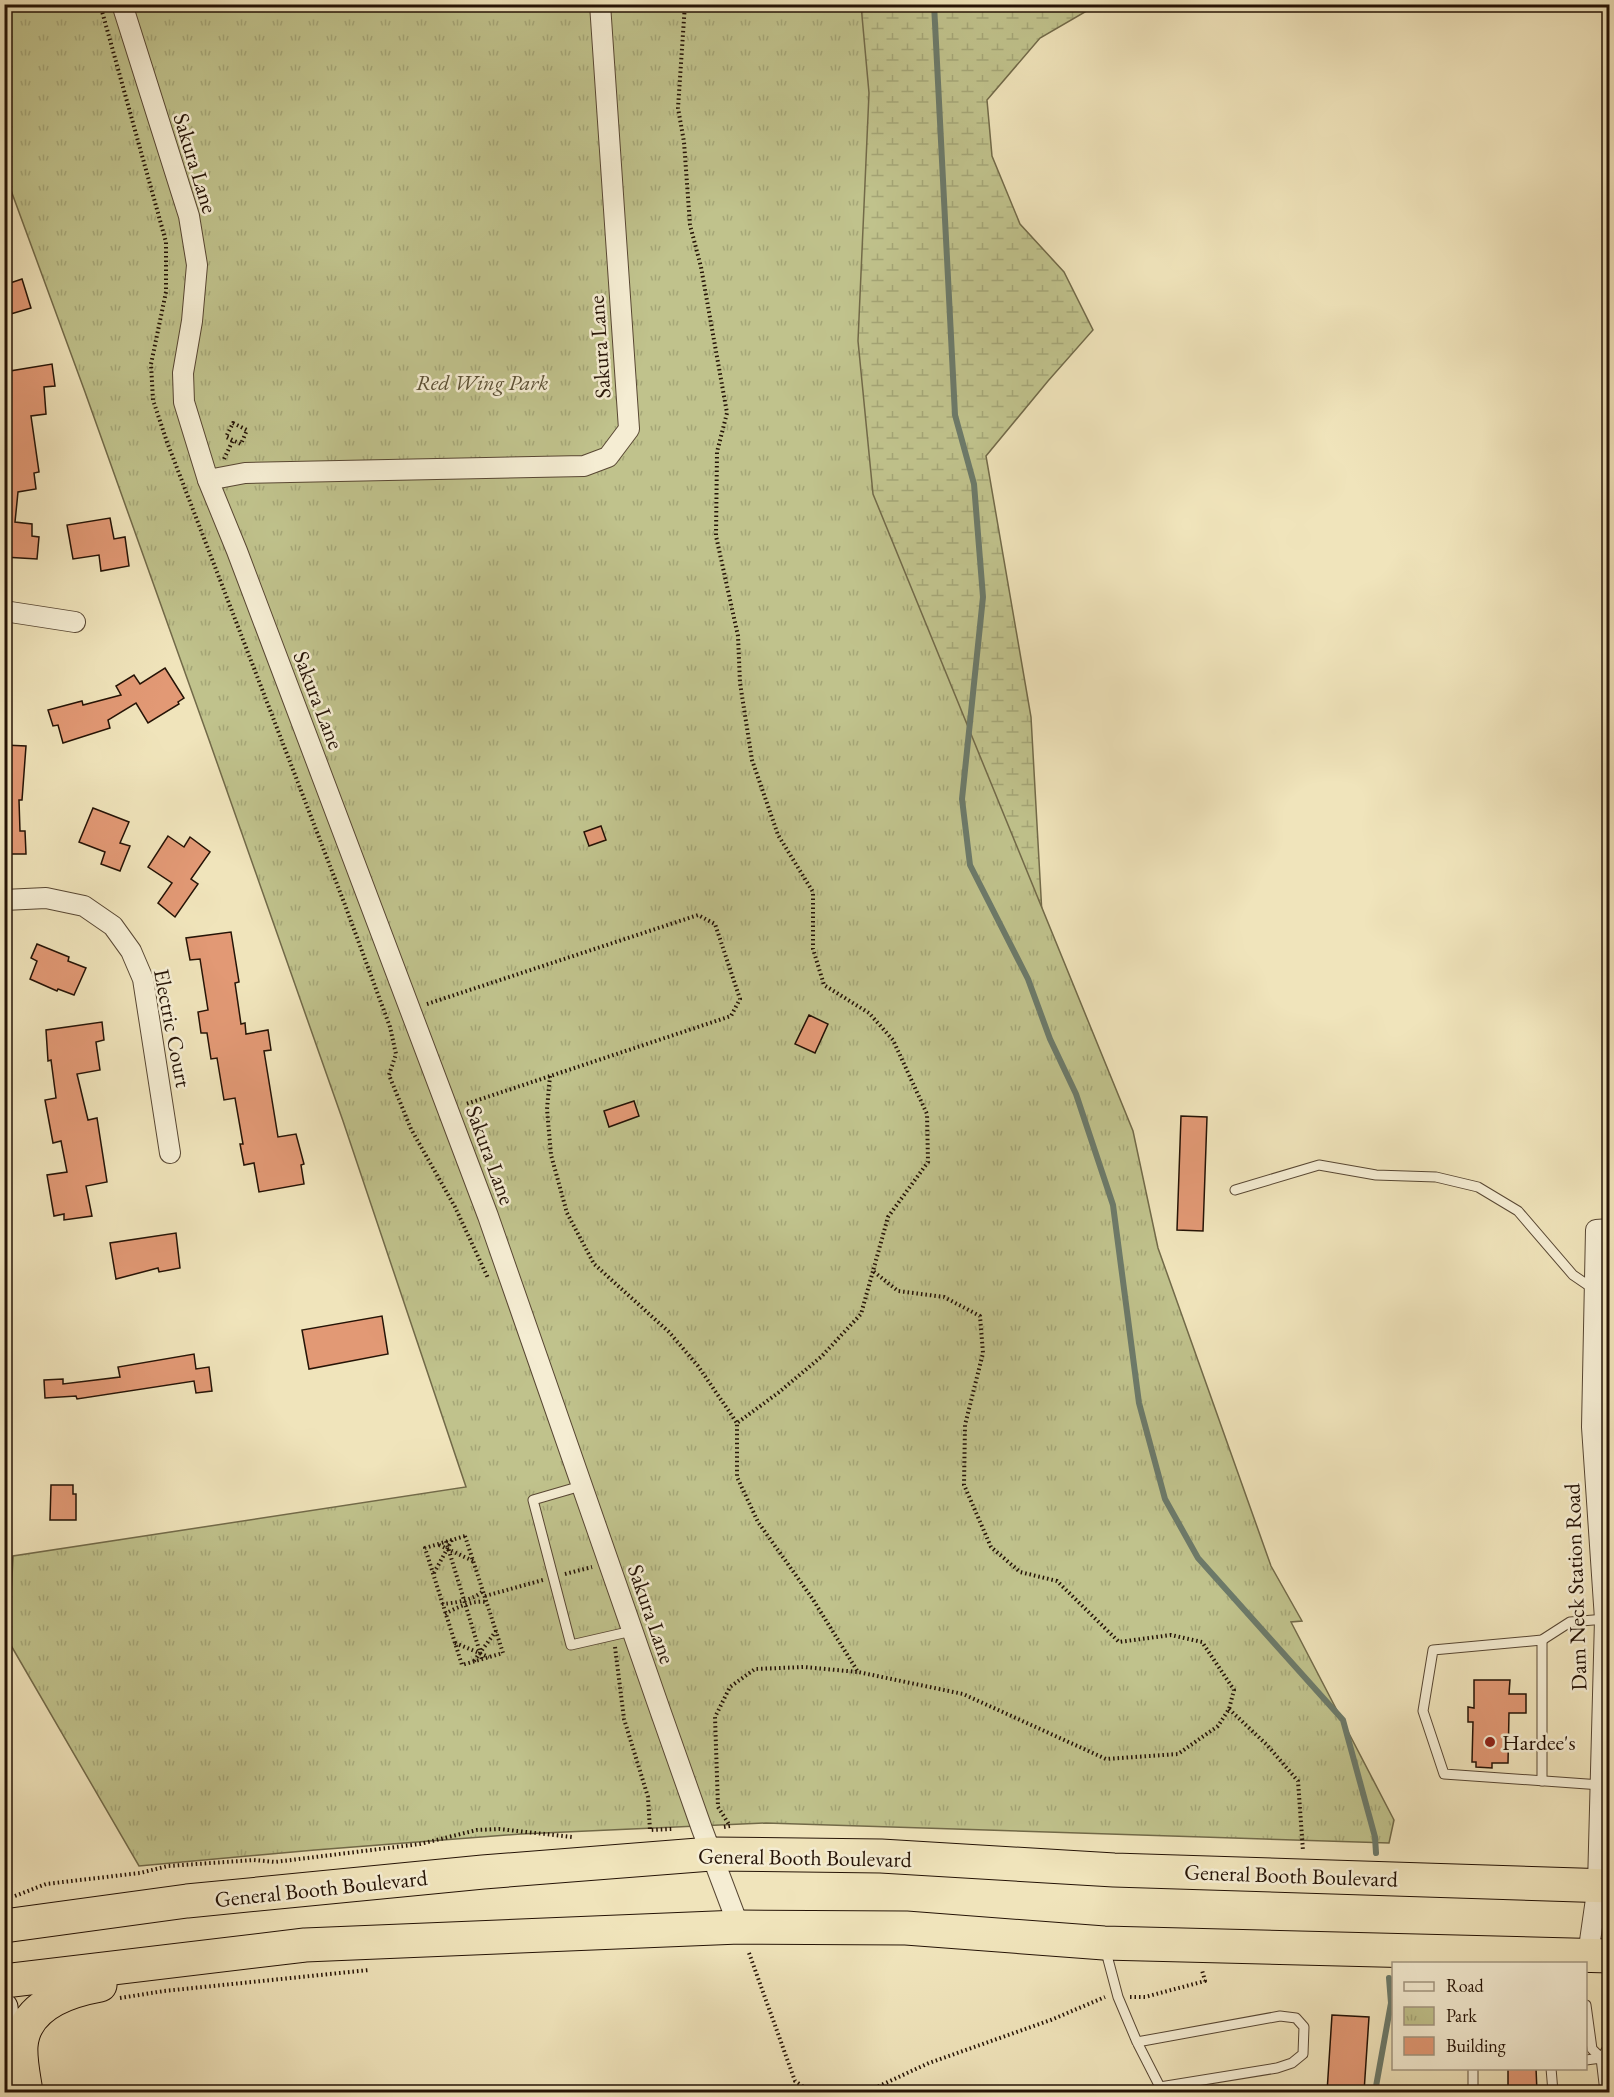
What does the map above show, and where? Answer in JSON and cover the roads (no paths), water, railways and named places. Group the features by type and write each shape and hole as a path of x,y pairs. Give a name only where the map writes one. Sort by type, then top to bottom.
{"highway":[{"name":"General Booth Boulevard","path":"4,1926 187,1901 483,1872 706,1841 881,1856 1114,1870 1604,1886"},
{"path":"4,1981 292,1946 743,1936 906,1928 1104,1942 1594,1960"},
{"path":"26,2092 21,2048 23,2036 36,2014 56,1999 82,1988 101,1984 204,1971 292,1946"}],"main road":[{"path":"4,2007 14,2092"}],"street":[{"name":"Sakura Lane","path":"122,4 189,216 197,265 192,321 183,374 184,402 208,480 488,1216 706,1841 743,1936"},
{"name":"Sakura Lane","path":"208,480 245,473 584,466 609,457 629,429 600,4"},
{"path":"4,611 75,622"},
{"name":"Electric Court","path":"4,900 46,898 84,906 113,926 131,951 142,979 170,1153"},
{"name":"Dam Neck Station Road","path":"1594,1960 1604,1886 1607,1619 1593,1427 1596,1230 1610,1229"}],"lane":[{"path":"1235,1190 1319,1166 1376,1175 1436,1178 1478,1187 1518,1211 1573,1275 1595,1290"},
{"path":"581,1486 533,1500 572,1645 632,1631"},
{"path":"1605,1786 1444,1774 1423,1711 1433,1650 1542,1640 1570,1622 1607,1619"},
{"path":"1542,1640 1542,1781"},
{"path":"1104,1942 1118,1997 1137,2042 1161,2090 1277,2068 1292,2063 1304,2054 1304,2027 1296,2018 1280,2016 1137,2042"},
{"path":"1587,2060 1601,2058 1608,2048 1610,2003"},
{"path":"1587,2012 1592,2049 1601,2058 1605,2092"},
{"path":"1473,2070 1473,2092"},
{"path":"1551,2070 1553,2092"}],"waterway":[{"path":"934,4 955,415 974,484 983,597 962,799 970,865 1028,979 1050,1039 1076,1094 1113,1205 1139,1403 1165,1499 1198,1558 1343,1720 1375,1837 1376,1853"},
{"path":"1375,2092 1391,2003 1389,1978"}],"place":[{"name":"Hardee's","path":"1490,1742"}],"park label":[{"name":"Red Wing Park","path":"482,382"}]}
